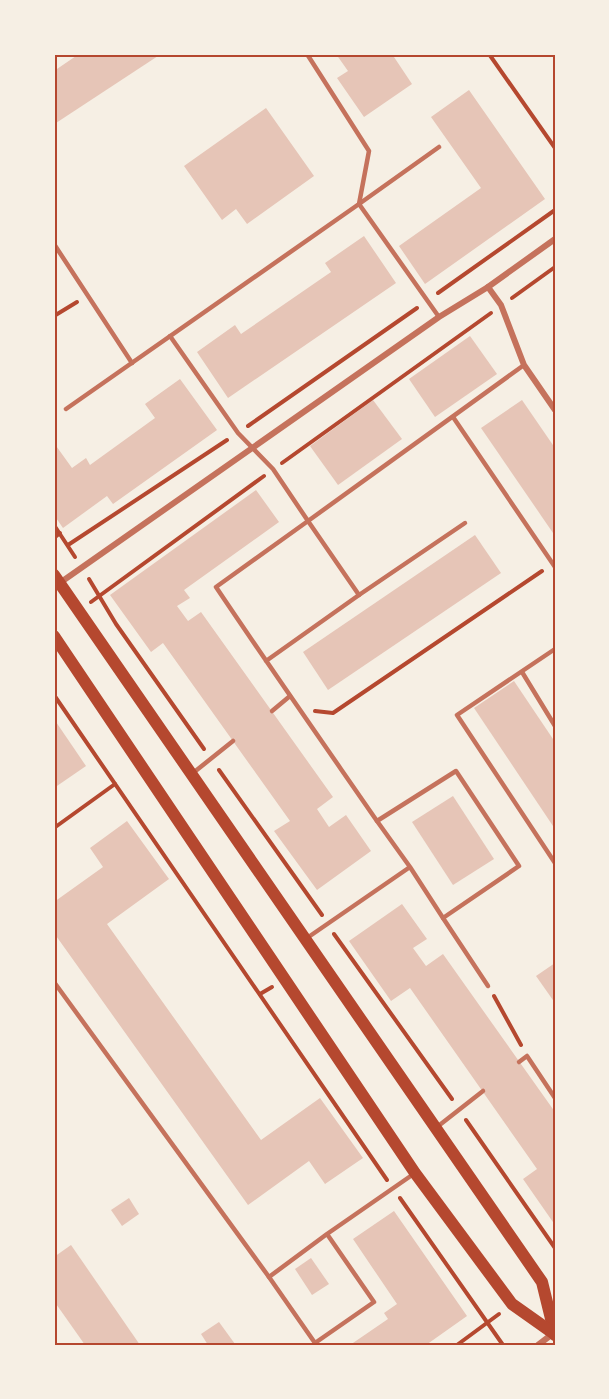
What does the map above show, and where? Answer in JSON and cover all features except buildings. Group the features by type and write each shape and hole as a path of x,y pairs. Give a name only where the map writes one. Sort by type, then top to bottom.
{"main road":[{"path":"56,581 307,938 434,1129 542,1282 554,1333"},
{"path":"54,636 415,1173 512,1304 554,1333"}],"street":[{"path":"56,581 555,239"},
{"path":"488,287 501,305 524,365 555,410"},
{"path":"538,1345 554,1333"}],"lane":[{"path":"308,54 369,151 359,204 439,317"},
{"path":"66,408 439,147"},
{"path":"54,244 132,363"},
{"path":"170,336 238,433 273,469 359,595"},
{"path":"488,986 410,867 216,587 524,365"},
{"path":"453,417 554,564"},
{"path":"266,661 465,523"},
{"path":"555,649 457,715 555,863"},
{"path":"524,671 520,673 555,726"},
{"path":"272,711 290,696"},
{"path":"192,774 233,741"},
{"path":"377,821 456,771 519,866 443,918"},
{"path":"307,938 410,867"},
{"path":"54,982 315,1343 374,1302 327,1234"},
{"path":"519,1062 527,1056 555,1098"},
{"path":"434,1129 483,1091"},
{"path":"268,1277 415,1173"}],"path":[{"path":"489,54 555,148"},
{"path":"54,525 68,545 238,433 555,210"},
{"path":"99,595 555,267"},
{"path":"54,316 88,295"},
{"path":"54,538 60,533"},
{"path":"300,710 333,713 554,564"},
{"path":"54,695 503,1345"},
{"path":"54,828 116,784"},
{"path":"488,986 527,1056"},
{"path":"457,1345 488,1322"}]}
